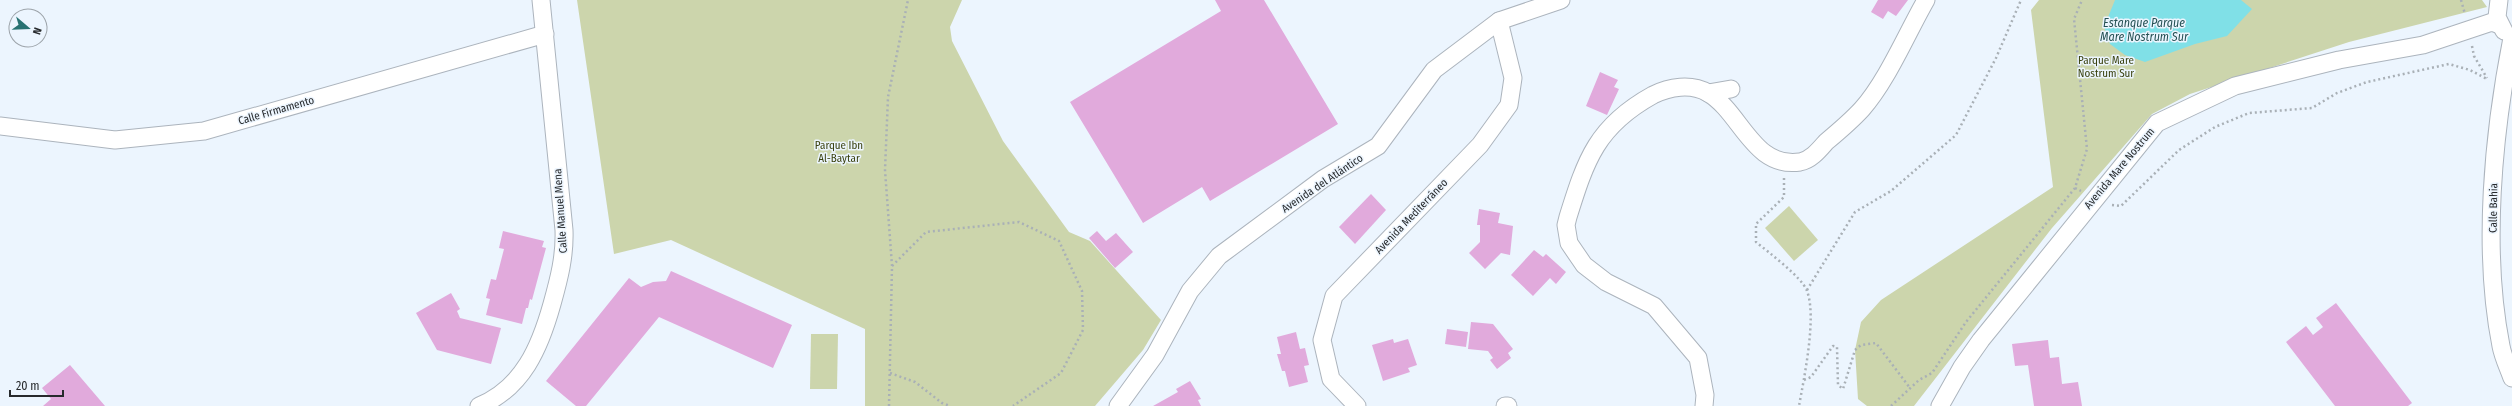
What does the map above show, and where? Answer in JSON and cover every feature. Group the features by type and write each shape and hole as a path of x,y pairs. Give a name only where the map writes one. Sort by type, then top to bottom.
{"street":[{"name":"Calle Manuel Mena","path":"479,406 492,400 514,383 535,354 546,326 563,262 564,230 541,0"},
{"name":"Avenida del Atlántico","path":"1118,406 1155,355 1190,291 1219,256 1323,179 1378,146 1434,70 1499,21 1561,0"},
{"path":"1704,406 1705,395 1698,358 1654,306 1606,282 1591,272 1569,243 1566,225 1588,159 1610,126 1622,114 1667,89 1693,88 1708,93 1722,104 1755,145 1774,159 1785,161 1807,160 1862,109 1878,86 1926,0"},
{"path":"2499,0 2497,16 2500,25 2512,38"},
{"name":"Avenida Mediterráneo","path":"1357,406 1331,378 1322,340 1334,296 1480,145 1509,105 1513,78 1499,21"},
{"name":"Avenida Mare Nostrum","path":"1940,406 1962,367 1981,340 2093,199 2157,123 2235,86 2339,60 2423,46 2492,22 2500,25"},
{"name":"Calle Firmamento","path":"0,126 115,140 204,131 545,34"},
{"name":"Calle Bahia","path":"2512,38 2503,85 2495,150 2492,217 2494,286 2501,347 2512,378"},
{"path":"1708,93 1731,89"}],"path":[{"path":"889,406 892,266 885,170 888,97 908,0"},
{"path":"1807,290 1855,212 1891,191 1956,134 1996,58 2021,0"},
{"path":"1891,406 1919,380 1932,373 1966,322 2075,188 2087,149 2074,19 2082,0"},
{"path":"2075,188 2102,204 2121,206 2179,150 2215,127 2249,113 2312,108 2337,93 2367,82 2449,64 2470,70 2494,84 2503,85"},
{"path":"1785,161 1784,197 1756,224 1756,242 1792,272 1807,290 1809,311 1809,354 1799,406"},
{"path":"892,266 926,232 1019,222 1059,241 1082,291 1084,330 1061,373 1013,406"},
{"path":"1804,380 1811,377 1833,346 1837,347 1838,384 1843,389 1855,350 1862,345 1876,342 1910,388"},
{"path":"890,373 915,382 942,403 950,406"}],"green space":[{"name":"Parque Ibn Al-Baytar","path":"577,0 962,0 950,27 952,41 1003,141 1069,232 1090,241 1161,320 1143,350 1095,406 865,406 865,329 671,240 614,254"},
{"name":"Parque Mare Nostrum Sur","path":"2039,0 2482,0 2487,7 2349,42 2190,94 2152,114 2052,228 1914,406 1867,406 1858,399 1855,350 1861,322 1881,300 2053,187 2031,10"},
{"path":"1789,206 1818,240 1794,261 1765,228"},
{"path":"811,334 838,334 837,389 810,389"}],"water":[{"name":"Estanque Parque Mare Nostrum Sur","path":"2115,0 2241,0 2252,9 2227,36 2195,44 2145,62 2125,55 2110,44 2104,27"}],"building":[{"path":"1215,0 1264,0 1338,124 1210,201 1202,187 1143,223 1070,102 1221,11"},
{"path":"1878,0 1908,0 1896,16 1888,11 1883,19 1871,12"},
{"path":"1600,72 1618,80 1614,87 1619,89 1607,115 1586,106"},
{"path":"1371,194 1386,210 1355,244 1339,227"},
{"path":"1479,209 1500,213 1498,223 1513,226 1510,255 1501,253 1485,269 1469,253 1480,242 1480,225 1477,225"},
{"path":"503,231 544,241 542,247 546,248 532,300 530,299 528,308 526,308 522,324 486,315 490,299 486,298 491,279 496,280 504,249 499,248"},
{"path":"1097,231 1106,241 1116,233 1133,252 1115,268 1089,238"},
{"path":"1534,250 1543,257 1546,254 1566,272 1556,284 1550,278 1533,296 1511,275"},
{"path":"671,271 792,325 773,368 659,317 586,406 576,406 546,381 629,278 641,287 653,282 666,281"},
{"path":"451,293 460,309 457,311 460,318 501,328 491,364 437,350 416,313"},
{"path":"2336,303 2412,403 2408,406 2335,406 2286,342 2306,326 2313,335 2323,327 2316,318"},
{"path":"1471,322 1493,324 1513,349 1508,353 1511,358 1497,369 1490,360 1493,358 1488,351 1468,349"},
{"path":"1447,329 1468,332 1466,347 1445,344"},
{"path":"1296,332 1300,349 1305,348 1309,365 1304,366 1308,382 1289,387 1285,371 1282,371 1277,354 1281,354 1277,337"},
{"path":"1393,339 1394,343 1408,339 1417,365 1408,368 1410,372 1383,381 1372,345"},
{"path":"2048,340 2050,358 2059,357 2062,384 2078,382 2082,406 2034,406 2028,365 2015,366 2012,344"},
{"path":"70,365 105,406 43,406 51,399 42,388"},
{"path":"1190,381 1201,399 1198,400 1201,406 1153,406 1178,392 1176,389"}]}
